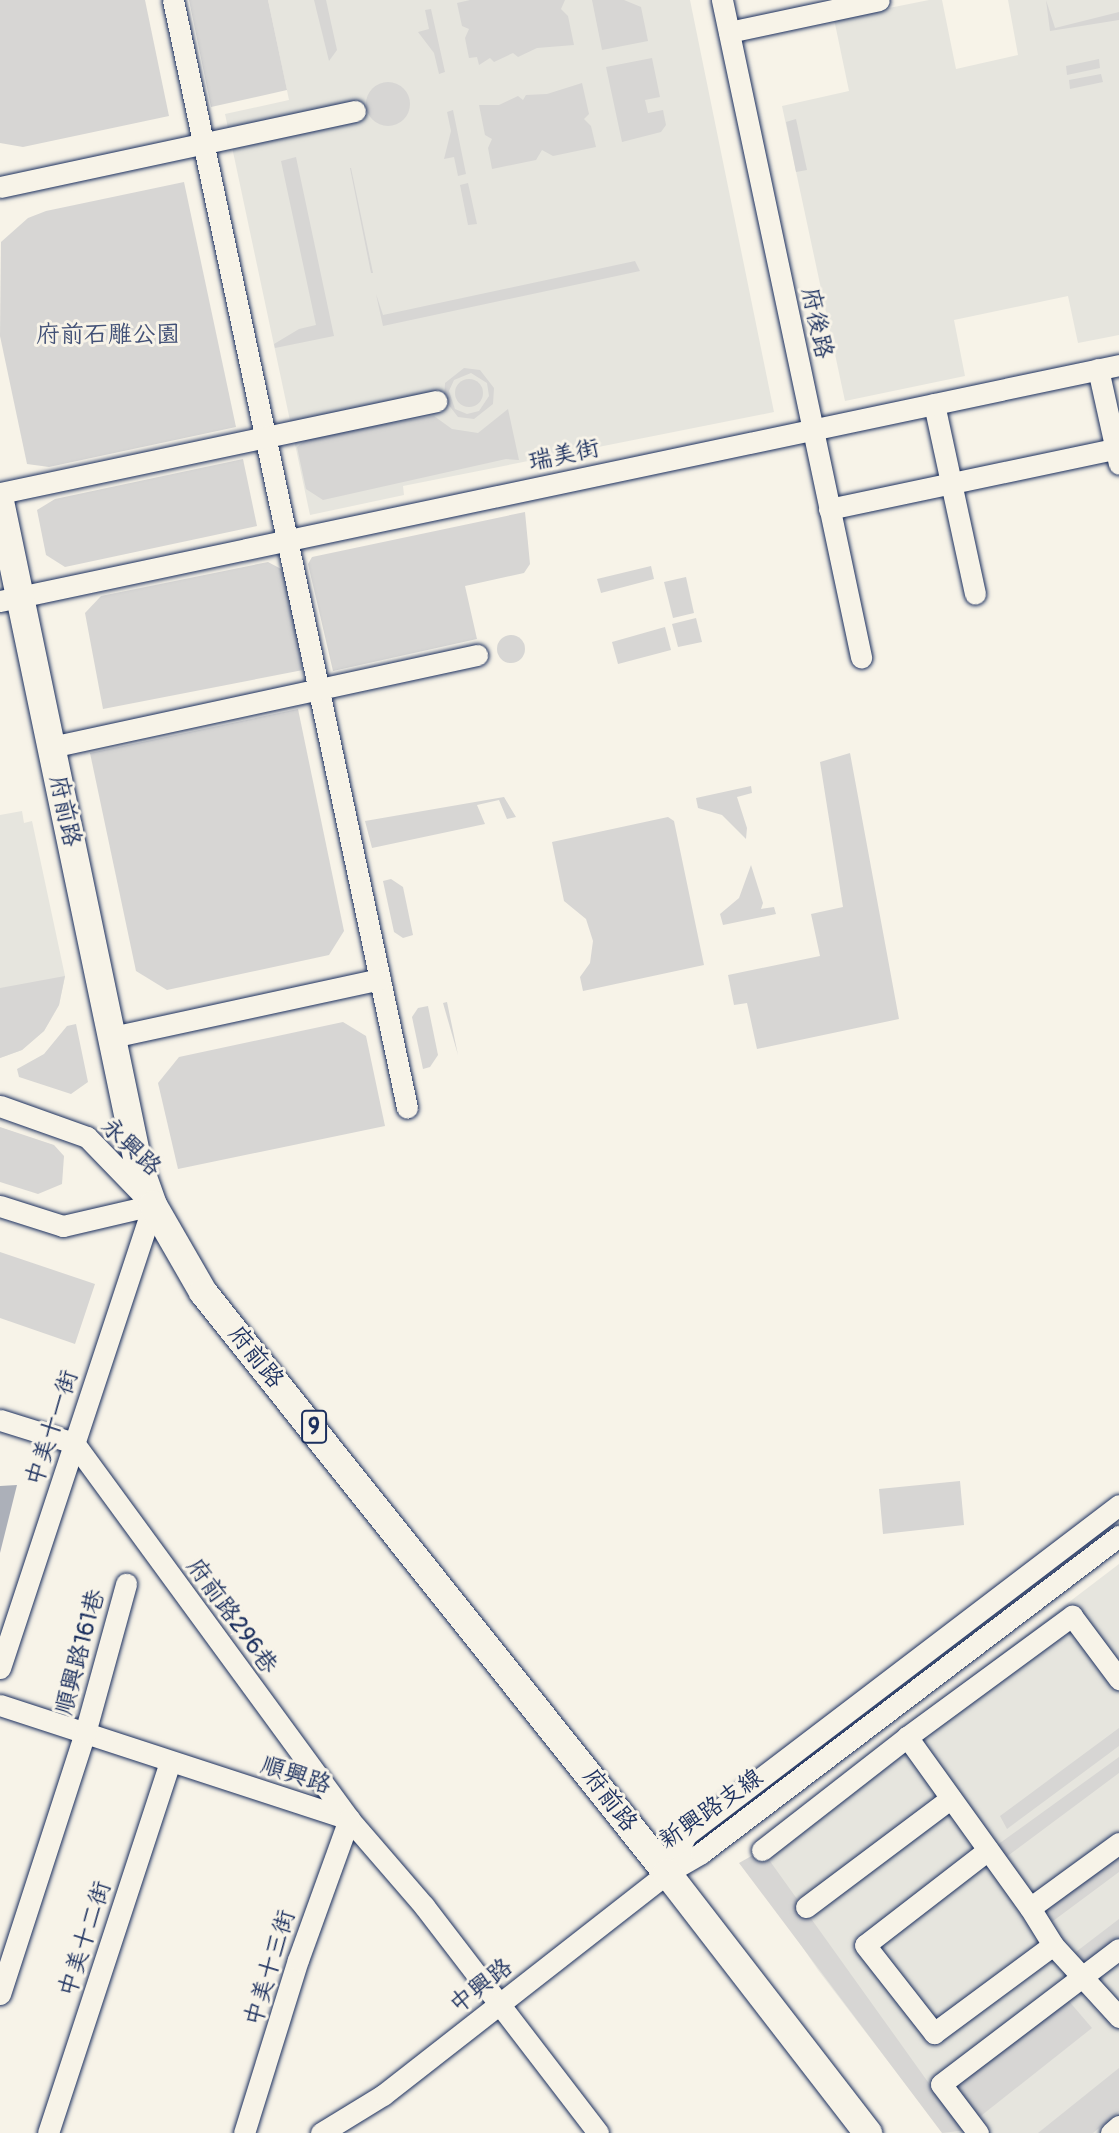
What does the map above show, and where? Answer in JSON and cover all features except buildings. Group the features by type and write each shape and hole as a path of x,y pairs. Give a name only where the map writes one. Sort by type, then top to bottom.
{"main road":[{"name":"府前路","path":"0,502 10,599 51,747 138,1163 153,1205 203,1292 667,1872 868,2133"}],"street":[{"path":"173,0 407,1108"},
{"name":"府後路","path":"722,0 861,657"},
{"path":"729,32 879,0"},
{"path":"0,187 355,111"},
{"path":"829,509 1118,454 1109,367"},
{"name":"瑞美街","path":"10,599 1109,367"},
{"path":"0,493 436,401"},
{"path":"934,404 975,594"},
{"path":"51,747 477,655"},
{"path":"112,1037 380,979"},
{"name":"永興路","path":"0,1106 87,1137 153,1205"},
{"name":"永興路","path":"0,1206 63,1226 153,1205"},
{"name":"中美十一街","path":"0,1668 153,1205"},
{"path":"0,1420 74,1443"},
{"name":"府前路296巷","path":"74,1443 349,1819"},
{"name":"新興路支線","path":"667,1872 686,1835 1119,1505"},
{"name":"新興路支線","path":"667,1872 701,1853 1119,1536"},
{"name":"順興路161巷","path":"0,1994 85,1733 125,1584"},
{"path":"762,1850 907,1737 1072,1616 1119,1679"},
{"name":"順興路","path":"0,1705 349,1819 502,2004 598,2133"},
{"path":"907,1737 1030,1908 1053,1945 1084,1975 1119,2017"},
{"name":"中美十二街","path":"48,2133 170,1761"},
{"path":"806,1907 951,1798"},
{"name":"中美十三街","path":"244,2133 298,1959 349,1819"},
{"path":"1030,1908 1119,1843"},
{"path":"988,1850 865,1945 934,2033 1053,1945"},
{"name":"中興路","path":"336,2130 502,2004 667,1872"},
{"path":"978,2133 941,2084 1119,1949"},
{"path":"1111,2133 1119,2126"}],"shaded area":[{"path":"268,0 690,0 774,412 403,486 404,495 310,515 225,114 289,100"},
{"path":"929,0 942,0 956,69 1018,55 1008,0 1119,0 1119,335 1078,343 1068,296 954,320 965,376 845,401 782,106 849,91 834,19"},
{"path":"22,811 24,823 32,821 65,976 59,1005 44,1031 22,1050 0,1058 0,815"},
{"path":"17,1485 0,1553 0,1486"},
{"path":"1119,1564 1119,2133 943,2133 818,1970 747,1865 876,1749"}],"green space":[{"path":"0,0 145,0 169,116 23,147 0,143"},
{"path":"189,0 268,0 287,90 211,107"},
{"path":"314,0 326,0 337,50 329,61"},
{"path":"470,0 565,0 561,9 568,16 574,45 537,48 518,57 513,53 494,62 490,58 479,65 477,57 469,58 465,38 469,29 462,26 457,3"},
{"path":"592,0 624,0 641,7 648,41 602,50"},
{"path":"1046,0 1055,28 1119,12 1119,20 1050,31"},
{"path":"431,9 445,72 439,74 434,53 418,32 429,29 425,10"},
{"path":"652,58 660,97 645,100 648,113 663,110 666,125 661,132 622,142 606,67"},
{"path":"1099,59 1100,68 1067,75 1066,66"},
{"path":"1101,74 1103,82 1070,89 1069,80"},
{"path":"388,82 404,88 410,104 404,120 388,126 372,120 366,104 372,88"},
{"path":"582,83 589,114 584,119 591,126 596,147 553,156 542,150 536,160 492,169 488,148 492,139 485,135 479,105 499,105 518,96 523,100 526,95 547,94"},
{"path":"453,110 466,174 458,176 454,157 444,159 451,131 447,112"},
{"path":"796,119 807,170 796,172 786,122"},
{"path":"296,157 334,336 275,348 274,344 299,329 316,325 281,161"},
{"path":"351,168 373,273 371,273"},
{"name":"府前石雕公園","path":"184,182 236,427 49,467 27,464 0,336 1,242 28,218 46,211"},
{"path":"468,183 477,224 468,225 460,185"},
{"path":"635,261 640,271 383,326 376,294 383,315"},
{"path":"464,368 480,370 494,388 493,404 474,419 458,417 444,399 445,383","holes":["471,373 487,383 489,396 479,411 467,414 455,409 449,391 454,380"]},
{"path":"469,379 479,383 483,393 479,403 469,407 459,403 455,393 459,383"},
{"path":"508,409 519,460 506,459 323,500 306,489 297,447 310,437 434,416 452,429 478,433"},
{"path":"243,459 257,526 65,567 46,555 37,510 55,499"},
{"path":"525,512 530,564 524,573 465,586 477,639 333,671 308,564 312,557"},
{"path":"268,562 285,571 303,670 103,709 85,613 101,596"},
{"path":"651,566 654,579 601,593 597,579"},
{"path":"686,577 694,613 673,618 664,582"},
{"path":"696,618 702,642 678,647 672,624"},
{"path":"665,627 671,650 618,664 612,642"},
{"path":"511,635 521,639 525,649 521,659 511,663 501,659 497,649 501,639"},
{"path":"298,709 344,931 329,955 167,990 136,971 90,753"},
{"path":"850,753 899,1019 757,1049 747,1003 734,1005 728,975 820,956 811,914 843,907 820,762"},
{"path":"751,786 752,793 737,797 747,828 746,839 722,815 698,808 696,798"},
{"path":"504,797 516,817 507,819 499,800 477,805 485,824 372,848 365,821"},
{"path":"668,817 674,821 704,965 583,991 580,977 590,963 593,941 586,919 564,901 552,842"},
{"path":"751,865 763,903 761,909 774,907 776,914 723,925 720,914 739,898"},
{"path":"391,879 403,887 413,935 403,938 394,932 383,881"},
{"path":"65,976 59,1005 44,1031 22,1050 0,1058 0,988"},
{"path":"447,1002 458,1055 443,1003"},
{"path":"428,1006 438,1055 430,1067 423,1069 412,1017 418,1008"},
{"path":"343,1022 366,1036 385,1126 178,1169 158,1083 179,1057"},
{"path":"76,1024 88,1082 71,1094 19,1077 17,1069 44,1054 67,1026"},
{"path":"0,1127 54,1145 64,1156 62,1184 38,1194 0,1182"},
{"path":"0,1252 95,1284 75,1344 0,1318"},
{"path":"960,1481 964,1525 883,1534 879,1489"},
{"path":"1119,1728 1119,1746 1007,1829 1000,1816"},
{"path":"1119,1757 1119,1773 1001,1861 993,1848"},
{"path":"762,1850 928,2082 967,2130 942,2133 739,1863"},
{"path":"1119,1850 1119,1872 1049,1924 1038,1909"},
{"path":"1119,1919 1119,1949 1084,1975 1068,1958"},
{"path":"1062,1993 1092,2028 977,2119 946,2080"},
{"path":"1119,2068 1119,2112 1093,2133 1038,2133"}]}
